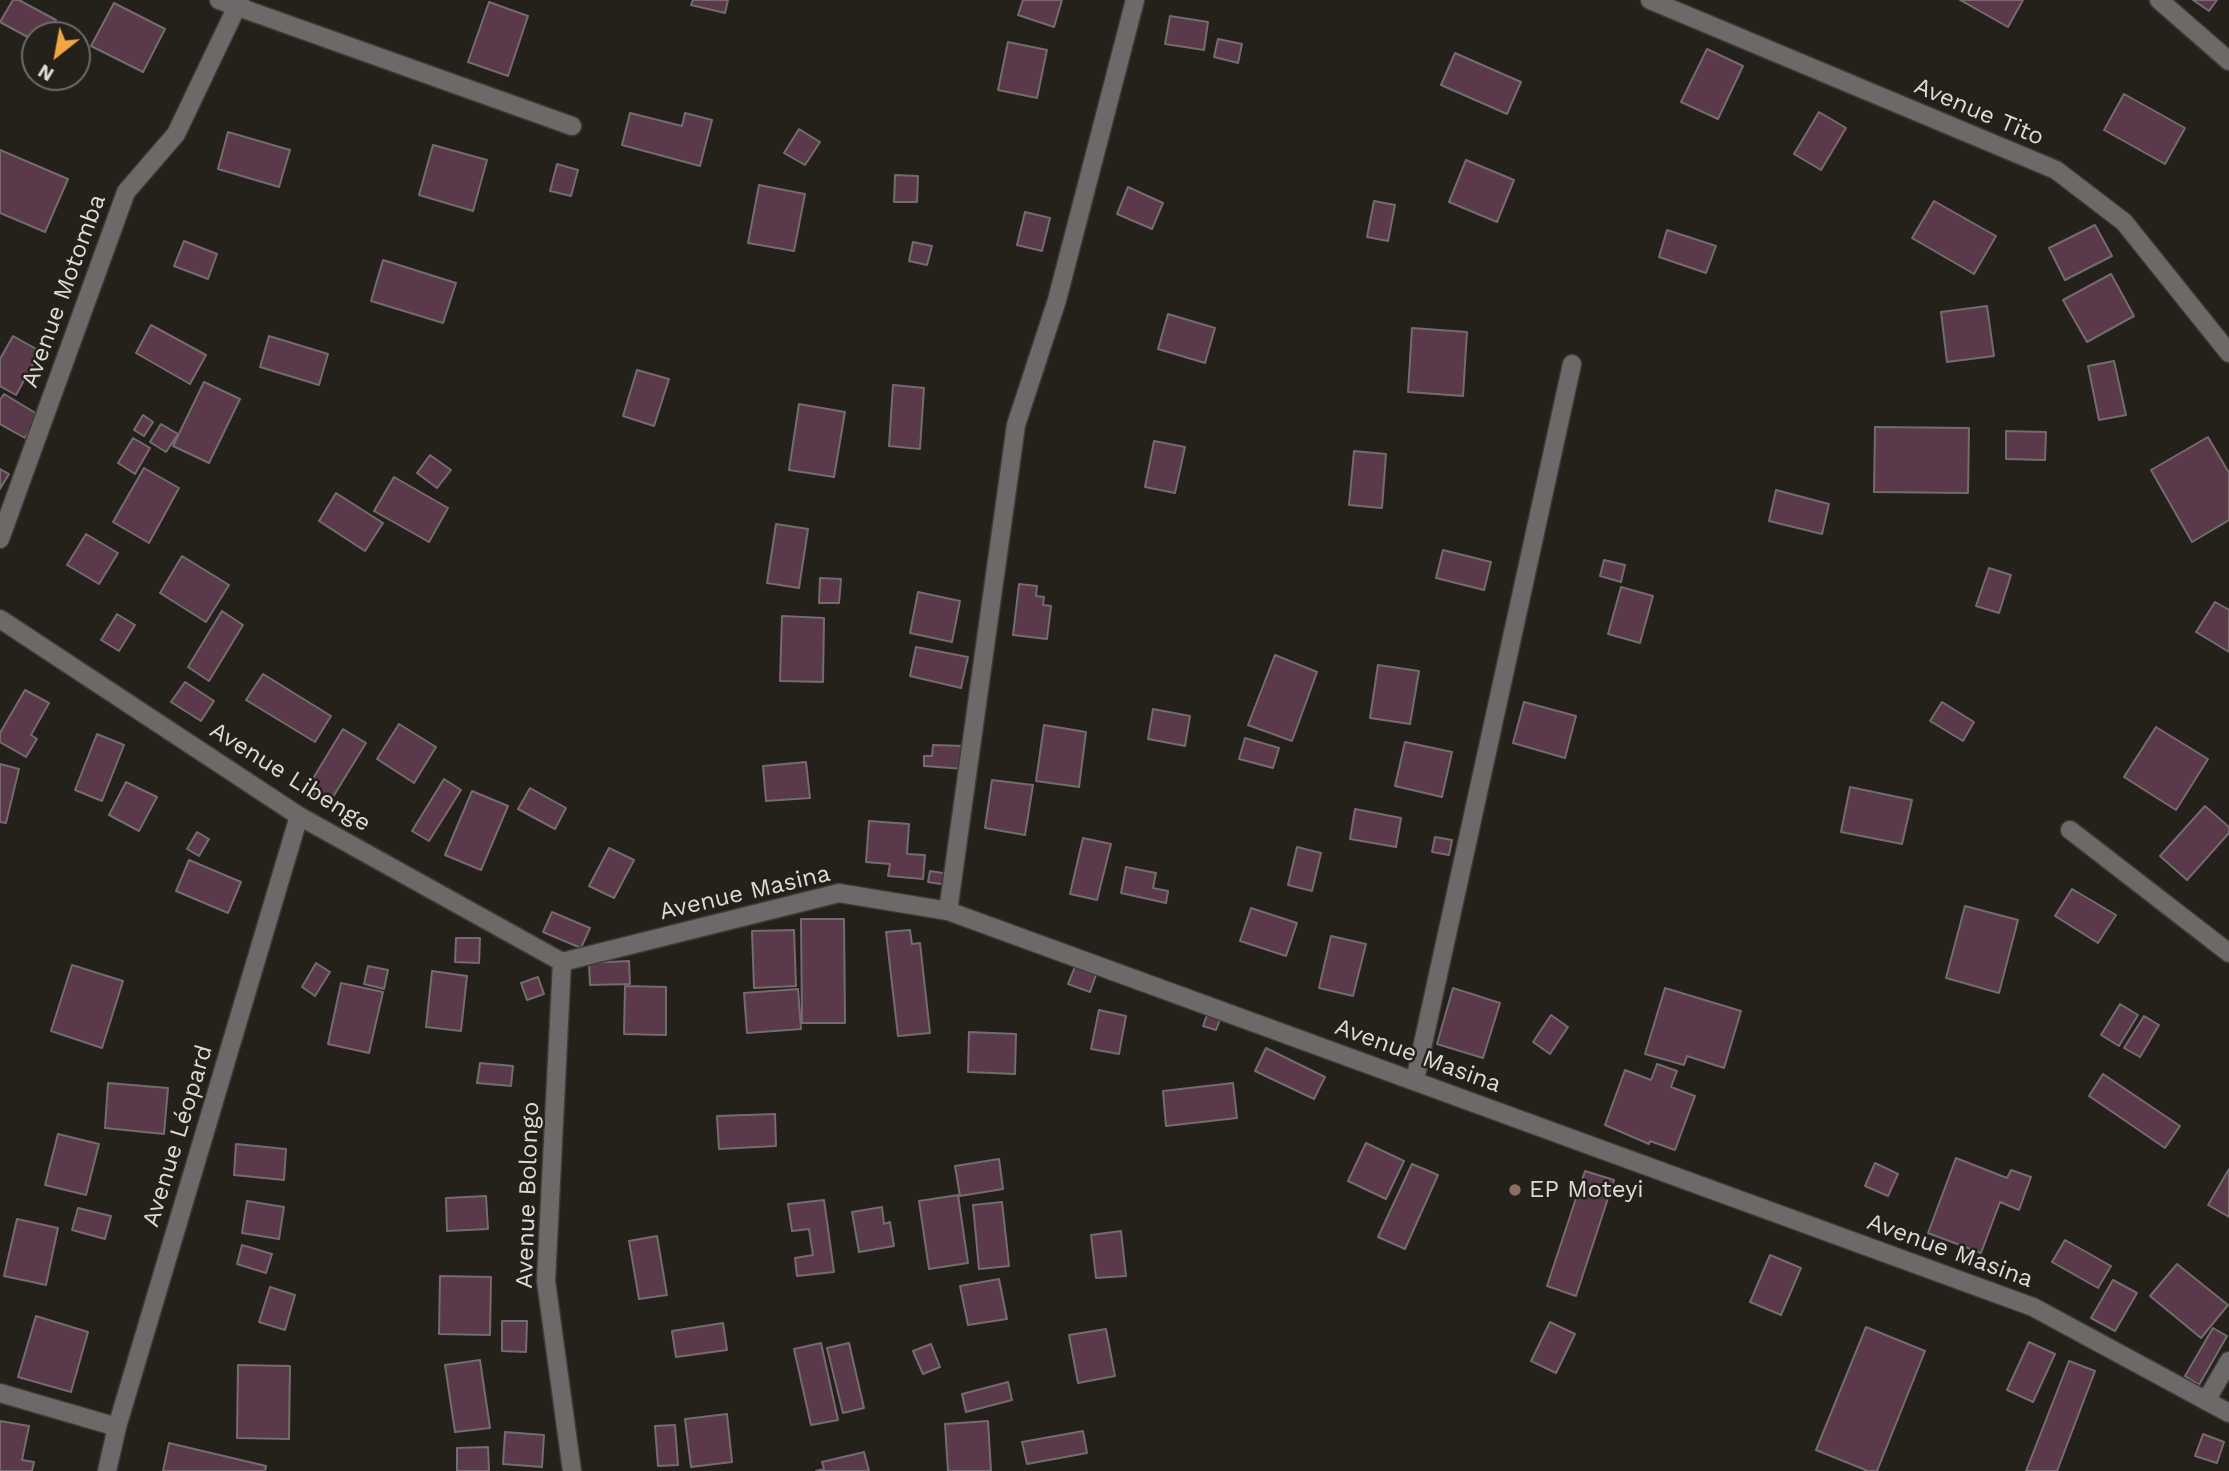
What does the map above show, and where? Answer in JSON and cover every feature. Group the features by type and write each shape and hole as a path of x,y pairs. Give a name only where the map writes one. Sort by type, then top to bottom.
{"street":[{"path":"219,0 238,4 572,125"},
{"path":"948,911 1016,425 1057,300 1135,0"},
{"name":"Avenue Tito","path":"1650,0 2056,170 2124,222 2229,353"},
{"path":"2159,0 2229,61"},
{"name":"Avenue Motomba","path":"0,539 126,192 176,134 238,4"},
{"path":"1415,1080 1572,364"},
{"name":"Avenue Libenge","path":"0,619 299,816 562,962"},
{"name":"Avenue Léopard","path":"107,1471 117,1427 299,816"},
{"path":"2070,830 2229,953"},
{"name":"Avenue Masina","path":"562,962 839,893 948,911 2033,1307 2229,1413"},
{"name":"Avenue Bolongo","path":"562,962 546,1281 572,1471"},
{"path":"2206,1401 2229,1361"},
{"path":"0,1393 117,1427"}],"building":[{"path":"13,0 19,0 56,20 21,21 21,33 0,22"},
{"path":"693,0 728,0 725,13 691,5"},
{"path":"1023,0 1062,0 1054,27 1018,15"},
{"path":"1960,0 2023,0 2008,27"},
{"path":"2193,0 2217,0 2209,11"},
{"path":"489,2 528,16 508,76 468,62"},
{"path":"114,3 165,29 143,72 91,46"},
{"path":"1170,16 1208,22 1204,50 1165,44"},
{"path":"1218,39 1242,44 1238,63 1214,57"},
{"path":"1008,42 1047,50 1037,98 998,90"},
{"path":"1707,49 1743,66 1718,119 1681,102"},
{"path":"1455,53 1521,82 1507,114 1441,85"},
{"path":"2124,94 2185,128 2165,164 2104,130"},
{"path":"1819,112 1846,128 1821,170 1794,154"},
{"path":"630,113 682,126 685,113 712,120 700,166 622,145"},
{"path":"799,129 820,142 805,165 784,153"},
{"path":"228,132 290,150 279,187 218,169"},
{"path":"433,145 487,160 473,211 419,195"},
{"path":"0,150 68,179 45,232 0,213"},
{"path":"1466,160 1514,180 1497,222 1449,202"},
{"path":"557,164 578,170 571,196 550,191"},
{"path":"895,175 918,176 917,202 894,202"},
{"path":"759,185 805,194 794,251 748,243"},
{"path":"1128,187 1163,203 1152,229 1117,214"},
{"path":"1374,201 1395,205 1388,241 1367,237"},
{"path":"1934,201 1996,236 1974,274 1912,238"},
{"path":"1025,212 1050,218 1042,251 1017,245"},
{"path":"2095,225 2112,256 2065,280 2049,248"},
{"path":"1667,230 1716,246 1706,273 1659,257"},
{"path":"184,241 217,254 208,279 174,266"},
{"path":"913,242 932,246 927,265 909,261"},
{"path":"383,260 456,283 443,323 371,301"},
{"path":"2111,274 2134,316 2087,342 2063,300"},
{"path":"1987,306 1994,356 1947,362 1941,312"},
{"path":"1168,314 1215,328 1205,363 1158,349"},
{"path":"151,325 206,355 190,384 136,353"},
{"path":"1412,328 1467,332 1463,396 1408,392"},
{"path":"13,336 40,351 16,395 0,386 0,359"},
{"path":"269,336 328,354 319,385 260,367"},
{"path":"2114,361 2126,415 2099,420 2088,366"},
{"path":"637,370 669,379 654,426 623,416"},
{"path":"204,382 240,399 209,463 173,446"},
{"path":"893,385 924,388 920,449 889,446"},
{"path":"4,394 39,415 25,438 0,424 0,400"},
{"path":"799,404 845,412 834,477 789,470"},
{"path":"143,415 153,422 144,436 134,430"},
{"path":"161,424 178,434 166,452 150,442"},
{"path":"1875,427 1969,428 1968,493 1874,492"},
{"path":"2006,431 2046,432 2045,460 2006,459"},
{"path":"2208,437 2229,473 2229,520 2192,542 2151,470"},
{"path":"133,438 150,448 135,474 118,463"},
{"path":"1154,441 1185,447 1175,493 1145,487"},
{"path":"1354,451 1386,454 1382,508 1349,505"},
{"path":"430,455 451,470 437,488 417,473"},
{"path":"144,468 179,488 149,543 113,522"},
{"path":"0,469 9,474 0,489"},
{"path":"394,477 448,508 429,542 374,511"},
{"path":"1776,490 1829,504 1822,534 1769,521"},
{"path":"336,493 383,523 365,551 319,521"},
{"path":"776,524 808,529 799,588 767,583"},
{"path":"86,534 118,553 99,584 67,565"},
{"path":"1443,550 1491,562 1484,590 1436,578"},
{"path":"182,556 229,585 206,622 160,593"},
{"path":"1604,560 1625,565 1621,582 1600,576"},
{"path":"1989,568 2011,575 1999,613 1976,606"},
{"path":"820,578 841,579 839,603 819,603"},
{"path":"1019,584 1037,586 1036,596 1044,597 1043,605 1051,606 1047,639 1013,635"},
{"path":"1621,587 1653,596 1640,643 1608,634"},
{"path":"918,592 960,601 952,642 910,633"},
{"path":"2215,602 2229,610 2229,652 2196,632"},
{"path":"222,611 243,625 209,681 188,667"},
{"path":"117,614 135,625 119,651 101,640"},
{"path":"782,616 824,618 823,682 780,681"},
{"path":"916,647 968,657 961,688 910,676"},
{"path":"1275,655 1317,672 1292,741 1248,725"},
{"path":"1378,665 1419,671 1410,724 1370,718"},
{"path":"263,674 331,716 315,742 246,700"},
{"path":"185,682 214,701 201,721 171,702"},
{"path":"25,690 49,703 31,735 37,739 26,757 0,742 0,733"},
{"path":"1524,702 1576,716 1565,758 1513,743"},
{"path":"1942,702 1974,722 1963,741 1930,721"},
{"path":"1153,709 1190,716 1185,746 1148,739"},
{"path":"399,724 436,747 414,783 377,759"},
{"path":"1044,725 1086,732 1079,787 1036,781"},
{"path":"2156,727 2208,759 2176,810 2124,777"},
{"path":"343,729 366,743 328,805 306,790"},
{"path":"97,734 124,745 102,801 75,790"},
{"path":"1245,738 1279,748 1273,768 1239,759"},
{"path":"1405,742 1452,752 1442,797 1395,786"},
{"path":"933,745 965,746 964,769 924,766 924,756 932,756"},
{"path":"806,762 810,798 766,801 763,766"},
{"path":"0,764 19,769 6,823 0,822"},
{"path":"444,779 461,790 429,841 412,831"},
{"path":"992,780 1033,785 1025,835 985,828"},
{"path":"126,782 157,797 139,831 109,815"},
{"path":"1850,787 1912,800 1902,844 1841,832"},
{"path":"530,788 566,808 555,829 518,809"},
{"path":"472,791 508,806 481,870 445,855"},
{"path":"2205,806 2229,827 2229,833 2187,880 2160,856"},
{"path":"1355,809 1401,818 1396,847 1350,839"},
{"path":"869,821 909,824 907,854 925,855 923,879 888,876 890,864 866,862"},
{"path":"197,832 209,839 199,856 187,849"},
{"path":"1435,837 1452,840 1449,855 1432,852"},
{"path":"1083,838 1111,844 1097,900 1070,894"},
{"path":"1297,847 1321,853 1312,891 1288,885"},
{"path":"609,848 634,860 614,898 589,886"},
{"path":"189,860 241,882 228,913 176,891"},
{"path":"1126,867 1156,873 1153,888 1168,891 1166,903 1121,893"},
{"path":"930,871 949,874 947,885 928,882"},
{"path":"2072,889 2116,915 2098,943 2055,916"},
{"path":"1965,906 2018,920 1999,993 1946,978"},
{"path":"1251,908 1297,923 1286,956 1240,941"},
{"path":"552,912 590,928 581,948 543,932"},
{"path":"801,919 844,919 845,1023 802,1023"},
{"path":"794,930 796,986 754,988 752,931"},
{"path":"910,930 912,944 920,943 930,1033 898,1036 886,932"},
{"path":"1331,936 1366,944 1353,996 1319,988"},
{"path":"456,938 480,938 479,963 455,962"},
{"path":"629,961 630,984 590,985 589,963"},
{"path":"316,963 330,972 315,996 302,987"},
{"path":"1076,964 1097,972 1090,992 1068,984"},
{"path":"72,965 123,981 102,1048 51,1031"},
{"path":"368,966 388,970 384,989 364,984"},
{"path":"432,971 467,976 461,1031 426,1027"},
{"path":"538,977 544,994 527,1000 521,983"},
{"path":"341,983 383,992 369,1053 328,1044"},
{"path":"625,986 666,987 666,1035 624,1034"},
{"path":"1453,988 1500,1003 1483,1058 1437,1044"},
{"path":"1665,988 1741,1011 1724,1068 1687,1056 1684,1065 1645,1054"},
{"path":"798,989 801,1029 747,1033 744,993"},
{"path":"2120,1004 2138,1015 2119,1046 2101,1035"},
{"path":"1210,1007 1223,1012 1216,1030 1203,1026"},
{"path":"1099,1010 1126,1016 1119,1054 1091,1049"},
{"path":"1551,1015 1568,1027 1550,1054 1533,1042"},
{"path":"2144,1016 2159,1025 2140,1057 2124,1048"},
{"path":"969,1032 1016,1034 1015,1074 968,1072"},
{"path":"1266,1048 1325,1077 1314,1099 1255,1071"},
{"path":"480,1063 513,1066 511,1086 477,1083"},
{"path":"1657,1064 1677,1071 1671,1087 1695,1096 1675,1150 1650,1141 1649,1144 1605,1125 1625,1070 1651,1080"},
{"path":"2103,1074 2180,1126 2165,1148 2089,1096"},
{"path":"108,1083 168,1088 164,1134 105,1128"},
{"path":"1233,1083 1237,1118 1166,1126 1163,1091"},
{"path":"775,1114 776,1146 719,1149 717,1116"},
{"path":"58,1134 99,1144 86,1195 45,1185"},
{"path":"1366,1143 1404,1161 1386,1199 1348,1181"},
{"path":"236,1144 286,1149 284,1180 234,1175"},
{"path":"1956,1158 2007,1178 2011,1170 2031,1177 2019,1210 2000,1202 1981,1253 1928,1233"},
{"path":"999,1159 1003,1189 960,1196 955,1166"},
{"path":"1875,1163 1898,1174 1888,1196 1865,1186"},
{"path":"1412,1164 1438,1175 1405,1249 1378,1237"},
{"path":"2229,1169 2229,1217 2208,1205"},
{"path":"1585,1171 1614,1180 1576,1296 1547,1286"},
{"path":"958,1195 968,1263 929,1269 919,1201"},
{"path":"486,1196 488,1229 447,1231 446,1198"},
{"path":"824,1200 834,1272 797,1276 795,1258 813,1255 809,1229 792,1231 788,1204"},
{"path":"247,1201 284,1207 279,1239 242,1233"},
{"path":"1002,1202 1009,1266 979,1269 973,1205"},
{"path":"882,1207 884,1224 890,1222 894,1246 859,1252 852,1212"},
{"path":"78,1208 111,1216 105,1239 72,1230"},
{"path":"17,1219 58,1228 46,1285 4,1276"},
{"path":"1121,1231 1126,1276 1096,1278 1091,1235"},
{"path":"657,1236 667,1295 639,1299 629,1241"},
{"path":"2065,1240 2111,1266 2098,1288 2052,1262"},
{"path":"242,1245 272,1254 266,1273 237,1264"},
{"path":"1770,1255 1801,1268 1781,1315 1750,1302"},
{"path":"2177,1264 2228,1305 2201,1338 2150,1296"},
{"path":"440,1276 491,1277 490,1335 439,1334"},
{"path":"999,1279 1007,1319 968,1325 960,1286"},
{"path":"2113,1280 2137,1293 2115,1331 2091,1318"},
{"path":"270,1287 295,1295 285,1330 259,1322"},
{"path":"36,1316 88,1332 71,1392 18,1377"},
{"path":"502,1321 527,1321 526,1352 502,1351"},
{"path":"1550,1322 1575,1334 1556,1373 1531,1361"},
{"path":"723,1323 727,1350 676,1357 672,1331"},
{"path":"1866,1327 1925,1351 1877,1471 1868,1471 1816,1450"},
{"path":"2213,1328 2227,1336 2199,1385 2185,1376"},
{"path":"1106,1329 1115,1376 1078,1383 1069,1335"},
{"path":"2029,1342 2055,1354 2033,1402 2007,1390"},
{"path":"821,1343 838,1420 811,1425 794,1349"},
{"path":"849,1343 864,1408 843,1413 827,1348"},
{"path":"931,1344 940,1367 923,1374 913,1351"},
{"path":"480,1360 490,1428 455,1432 445,1365"},
{"path":"2069,1361 2095,1371 2057,1471 2026,1471"},
{"path":"238,1365 290,1366 289,1439 237,1438"},
{"path":"1008,1382 1012,1400 966,1412 962,1394"},
{"path":"727,1414 732,1462 691,1467 685,1419"},
{"path":"0,1421 29,1426 22,1460 34,1462 32,1471 0,1471"},
{"path":"988,1421 991,1471 948,1471 945,1424"},
{"path":"675,1425 678,1465 658,1466 655,1426"},
{"path":"1083,1431 1087,1453 1027,1464 1022,1442"},
{"path":"505,1432 544,1435 542,1467 503,1464"},
{"path":"2203,1434 2224,1442 2217,1463 2195,1456"},
{"path":"169,1443 266,1466 265,1471 163,1471"},
{"path":"488,1447 489,1471 457,1471 457,1448"},
{"path":"864,1452 869,1471 816,1471 824,1469 822,1462"}],"place":[{"name":"EP Moteyi","path":"1515,1190"}]}
